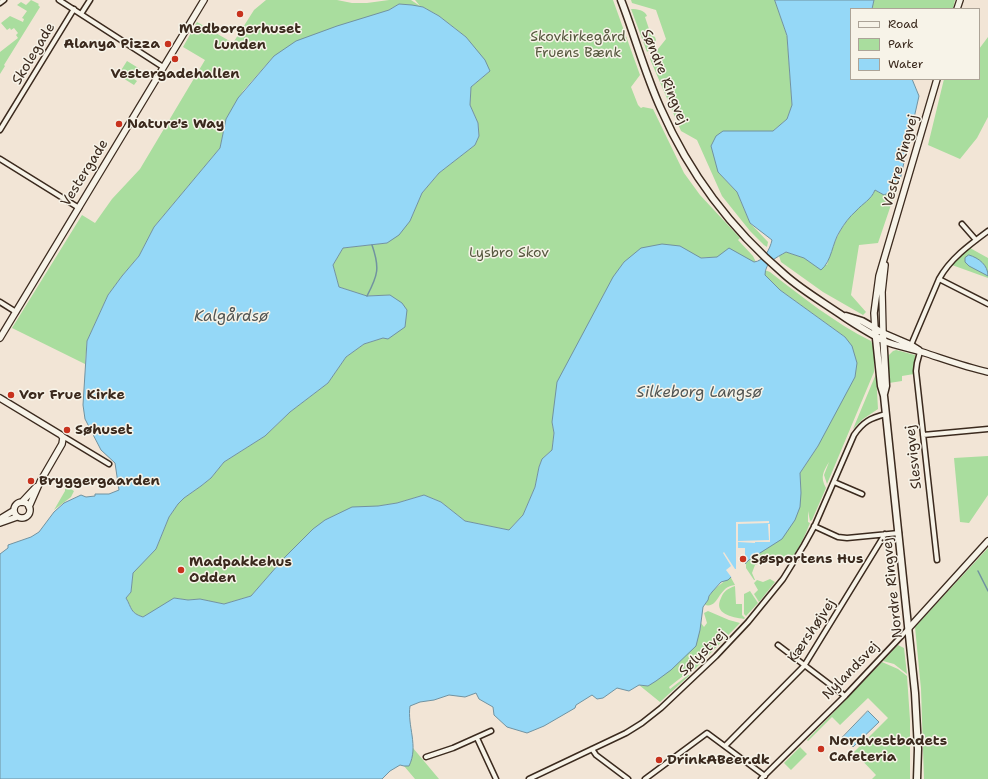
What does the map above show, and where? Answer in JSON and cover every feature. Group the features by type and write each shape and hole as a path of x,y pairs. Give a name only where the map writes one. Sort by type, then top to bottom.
{"main road":[{"name":"Søndre Ringvej","path":"621,0 660,106 685,156 714,200 746,239 801,288 839,313 862,321 879,335"},
{"name":"Nordre Ringvej","path":"879,335 886,386 884,396"},
{"name":"Nordre Ringvej","path":"879,335 881,386 884,396 909,628 916,711 917,779"}],"street":[{"path":"0,3 4,0"},
{"path":"59,0 163,67"},
{"path":"81,14 90,0"},
{"name":"Vestergade","path":"0,338 204,0"},
{"name":"Skolegade","path":"0,130 74,9"},
{"name":"Vestre Ringvej","path":"879,335 874,313 877,284 937,80"},
{"path":"0,159 78,208"},
{"path":"962,224 976,240"},
{"path":"911,345 939,279 949,263 988,231"},
{"name":"Vestre Ringvej","path":"879,335 887,249"},
{"path":"939,279 988,304"},
{"path":"0,302 16,312"},
{"path":"879,335 911,345 920,352"},
{"path":"879,335 909,350 988,372"},
{"name":"Slesvigvej","path":"920,352 916,371 937,560"},
{"path":"0,398 109,464"},
{"name":"Sølystvej","path":"529,779 642,724 716,656 748,622 783,579 814,526 854,435 859,428 873,417 886,414"},
{"path":"923,435 988,429"},
{"path":"0,523 17,517 22,518 27,516 30,512 29,506 40,482 62,444 63,438 61,435"},
{"path":"0,519 13,511 15,505 22,502 40,482"},
{"path":"834,482 862,494"},
{"path":"22,502 29,506"},
{"path":"13,511 17,517"},
{"path":"814,526 838,537 847,538 899,532"},
{"name":"Kærshøjvej","path":"724,746 804,666 885,534"},
{"name":"Nylandsvej","path":"763,777 845,696 988,541"},
{"path":"778,646 845,696"},
{"path":"426,757 453,748 491,731"},
{"path":"646,779 707,733 763,777"},
{"path":"477,738 496,779"},
{"path":"592,749 596,755 628,779"}],"green space":[{"path":"31,0 39,4 38,5 40,7 0,74 0,52 18,38 16,35 18,33 14,28 7,30 1,23 10,16 23,22 24,19 22,18 27,11 17,5 21,2 26,5"},
{"name":"Lysbro Skov","path":"266,0 337,0 352,3 367,3 389,0 411,0 420,6 415,0 613,0 640,75 631,87 638,105 641,108 653,109 684,173 700,195 740,238 738,240 753,256 756,262 717,257 624,262 612,280 592,319 575,360 552,422 554,433 552,450 542,459 535,487 523,515 509,530 465,521 441,502 424,495 397,503 378,506 313,529 285,557 251,596 224,604 200,599 188,600 174,598 158,610 143,617 133,612 126,598 131,592 133,572 156,549 169,517 178,504 211,478 224,462 265,436 290,412 328,383 346,357 364,344 383,338 390,295 367,296 339,287 333,265 343,248 387,243 410,221 422,193 439,173 475,145 479,136 478,123 470,105 471,87 490,71 466,37 439,16 423,7 399,4 389,10 274,56 243,91 226,119 220,148 154,227 139,256 108,295 87,341 85,364 12,328 82,215 95,223 112,199 140,169 205,60 183,47 197,22 233,43 254,10"},
{"path":"631,0 775,0 787,36 792,105 787,119 773,131 723,131 718,172 737,192 750,223 768,242 767,247 750,231 722,196 697,140 681,131 650,59 666,39 656,10 632,3"},
{"path":"874,0 955,0 953,8 872,8"},
{"path":"631,9 640,10 646,14 647,16 645,17 651,35 655,37 656,40 654,44 647,52"},
{"path":"988,37 988,117 977,138 960,159 928,145 944,80 980,80 980,48"},
{"path":"127,61 140,69 134,79 137,81 134,85 118,75"},
{"path":"875,190 884,195 892,191 894,196 878,243 859,245 851,295 866,312 863,315 823,292 781,262 779,256 786,252 827,265 835,243 845,223 856,210 869,199"},
{"path":"970,248 988,258 988,278 952,265"},
{"path":"765,270 770,272 832,318 871,341 874,349 874,372 827,484 824,475 829,462 824,472 823,481 826,488 812,520 810,521 808,511 808,522 810,523 798,549 788,561 771,558 766,562 755,565 752,573 754,580 746,568 746,563 759,553 801,493 800,473 818,446 845,337 780,290 765,275"},
{"path":"896,350 915,355 914,374 902,376 902,381 889,383 889,355"},
{"path":"876,374 878,409 863,419 853,429"},
{"path":"988,456 988,495 969,523 960,522 954,458"},
{"path":"53,478 74,491 71,497 54,510 65,491 65,488"},
{"path":"988,548 988,779 924,779 921,689 915,627"},
{"path":"730,576 735,585 729,586 725,589 713,604 705,605 717,587"},
{"path":"770,579 775,582 759,602 754,594 758,590 754,583 757,580 763,582"},
{"path":"735,586 736,604 742,604 742,615 745,618 744,619 729,616 720,608 719,603 723,594 728,589"},
{"path":"750,591 758,603 746,616 744,614 744,594"},
{"path":"708,611 740,623 695,669 692,669 669,687 670,689 690,675 660,702 639,685 648,686 700,630 701,623 704,627 707,623 704,613"},
{"path":"898,645 904,648 907,674 894,664 883,661"},
{"path":"882,662 898,669 907,676 910,720 910,779 872,779 876,775 854,752 888,718 868,698 840,725 832,717 808,741 807,740"},
{"path":"800,747 807,754 791,770 784,763"},
{"path":"413,748 439,779 415,779 404,766 409,765"}],"water":[{"name":"Silkeborg Langsø","path":"775,0 874,0 872,8 850,8 850,80 912,80 919,96 900,180 892,191 884,195 875,190 869,199 852,215 837,236 830,257 821,270 804,258 786,252 775,258 765,271 765,275 780,290 845,337 852,346 857,363 855,377 818,446 800,473 800,507 795,520 782,539 749,560 728,580 721,582 712,592 703,607 696,646 671,670 648,686 639,685 629,691 617,688 603,698 597,699 592,695 576,705 575,708 544,726 527,733 507,727 494,715 493,707 479,699 476,693 465,697 449,695 434,700 420,702 410,706 413,751 409,766 400,765 390,771 382,779 0,779 0,554 8,548 8,545 31,537 39,532 54,512 64,503 81,495 86,497 95,496 95,494 109,494 119,490 115,463 101,450 85,419 83,405 87,341 108,295 139,256 154,227 220,148 226,119 238,98 274,56 296,41 337,26 389,10 399,4 423,7 439,16 466,37 485,60 490,71 471,87 470,105 478,123 479,136 475,145 439,173 422,193 410,221 399,235 387,243 343,248 333,265 339,287 367,296 390,295 402,303 407,310 405,327 388,339 383,338 364,344 346,357 328,383 290,412 265,436 224,462 211,478 178,504 169,517 156,549 133,573 131,592 126,598 133,612 143,617 174,598 188,600 200,599 224,604 251,596 285,557 313,529 325,520 352,507 378,506 397,503 424,495 441,502 465,521 509,530 523,515 535,487 542,459 552,450 554,433 552,422 557,382 613,277 624,262 641,248 662,244 680,246 701,258 717,257 729,248 754,262 764,257 768,251 772,240 750,223 737,192 718,172 711,146 716,136 723,131 773,131 787,119 792,105 787,36"},
{"path":"969,255 985,265 988,276 969,266 965,262 965,258"},
{"path":"868,711 879,722 853,747 843,737"}],"pier":[{"path":"769,521 769,523 738,524 738,541 769,540 768,524 770,524 770,542 738,542 738,548 745,548 745,566 732,578 726,570 731,566 723,553 724,552 736,569 736,522"}],"waterway":[{"path":"367,296 374,282 377,271 372,245"},
{"path":"978,571 988,591"}],"place":[{"name":"Medborgerhuset Lunden","path":"240,14"},
{"name":"Alanya Pizza","path":"168,44"},
{"name":"Vestergadehallen","path":"175,59"},
{"name":"Nature's Way","path":"119,124"},
{"name":"Vor Frue Kirke","path":"11,395"},
{"name":"Søhuset","path":"67,430"},
{"name":"Bryggergaarden","path":"31,481"},
{"name":"Søsportens Hus","path":"743,559"},
{"name":"Madpakkehus Odden","path":"181,570"},
{"name":"Nordvestbadets Cafeteria","path":"821,749"},
{"name":"DrinkABeer.dk","path":"659,760"}],"park label":[{"name":"Skovkirkegård Fruens Bænk","path":"578,46"}],"water label":[{"name":"Kalgårdsø","path":"231,317"}]}
